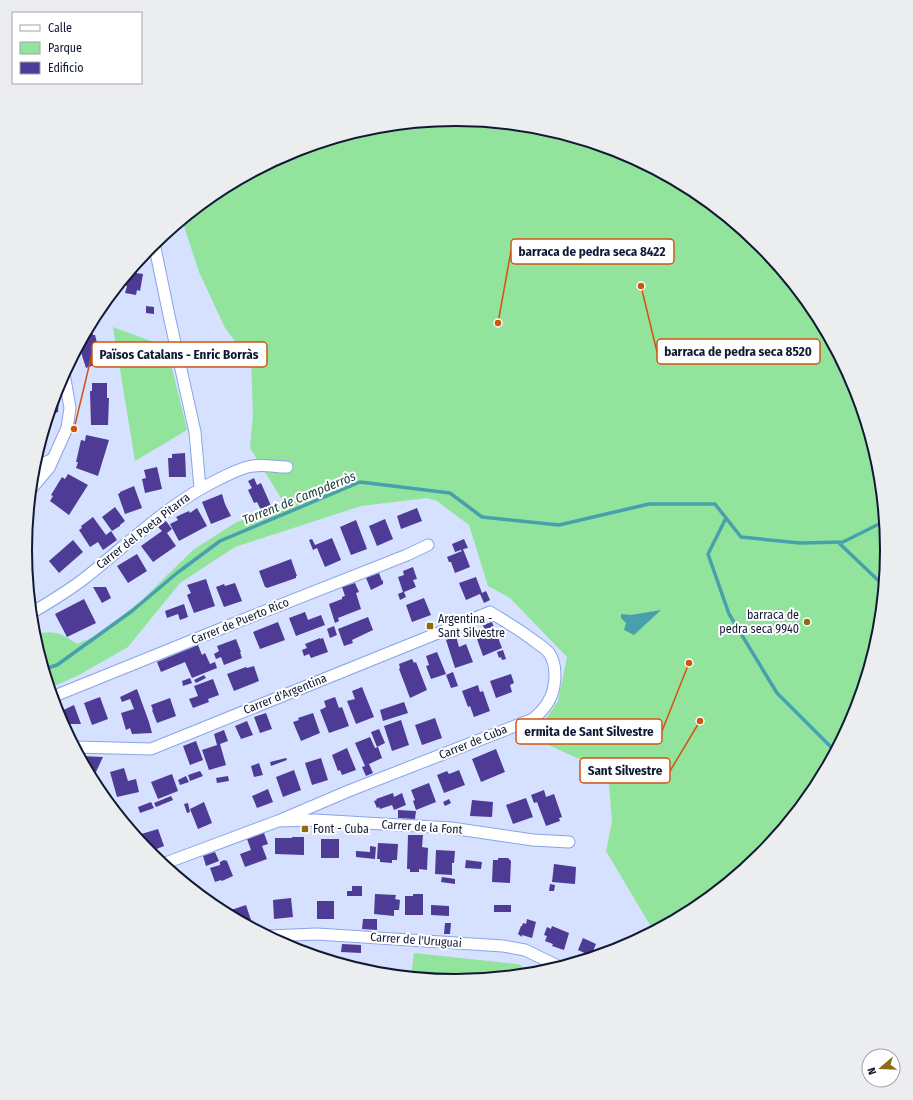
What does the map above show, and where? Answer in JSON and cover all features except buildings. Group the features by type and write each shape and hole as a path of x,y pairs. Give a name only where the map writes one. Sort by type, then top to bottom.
{"street":[{"path":"156,250 196,432 200,488"},
{"path":"38,481 49,468 67,428 70,408 66,384"},
{"path":"41,464 52,459"},
{"name":"Carrer del Poeta Pitarra","path":"37,610 85,578 157,518 200,488 228,475 253,466 287,467"},
{"name":"Carrer de Puerto Rico","path":"58,695 407,556 428,545"},
{"name":"Carrer d'Argentina","path":"81,747 151,749 490,612"},
{"name":"Carrer de Cuba","path":"278,821 351,790 533,719 541,713 547,706 554,689 556,672 549,652 514,626 490,612"},
{"name":"Carrer de la Font","path":"169,862 278,821 315,820 452,828 532,840 569,842"},
{"name":"Carrer de l'Uruguai","path":"279,936 317,934 504,946 525,950 552,963"}],"green space":[{"path":"429,126 484,126 512,129 566,140 593,148 644,169 669,182 715,213 757,250 776,270 809,314 837,362 849,388 867,440 873,467 880,522 881,550 880,578 873,633 867,660 849,712 837,738 809,786 776,830 757,850 715,887 669,918 646,930 650,925 606,851 612,821 608,772 533,738 558,701 567,657 510,598 488,586 469,525 437,501 427,498 361,506 235,547 180,583 128,647 79,675 55,686 46,660 40,633 57,633 77,644 100,634 143,599 193,550 235,523 284,503 250,448 253,413 251,362 225,328 199,272 184,225 198,213 244,182 269,169 320,148 374,134"},
{"path":"113,327 167,347 187,430 135,461"},
{"path":"414,953 518,964 526,968 484,974 429,974 412,972"}],"shaded area":[{"path":"661,610 634,635 624,630 626,623 621,618 621,614 631,615"}],"waterway":[{"name":"Torrent de Campderròs","path":"49,668 57,665 132,611 177,573 220,541 360,482 450,493 482,517 559,525 649,504 715,504 741,537 800,543 843,542 880,523"},
{"path":"726,518 708,554 729,614 777,693 832,748"},
{"path":"838,542 880,582"}],"place":[{"name":"barraca de pedra seca 8520","path":"641,286"},
{"name":"barraca de pedra seca 8422","path":"498,323"},
{"name":"Països Catalans - Enric Borràs","path":"74,429"},
{"name":"barraca de pedra seca 9940","path":"807,622"},
{"name":"Argentina - Sant Silvestre","path":"430,626"},
{"name":"ermita de Sant Silvestre","path":"689,663"},
{"name":"Sant Silvestre","path":"700,721"},
{"name":"Font - Cuba","path":"305,829"}]}
